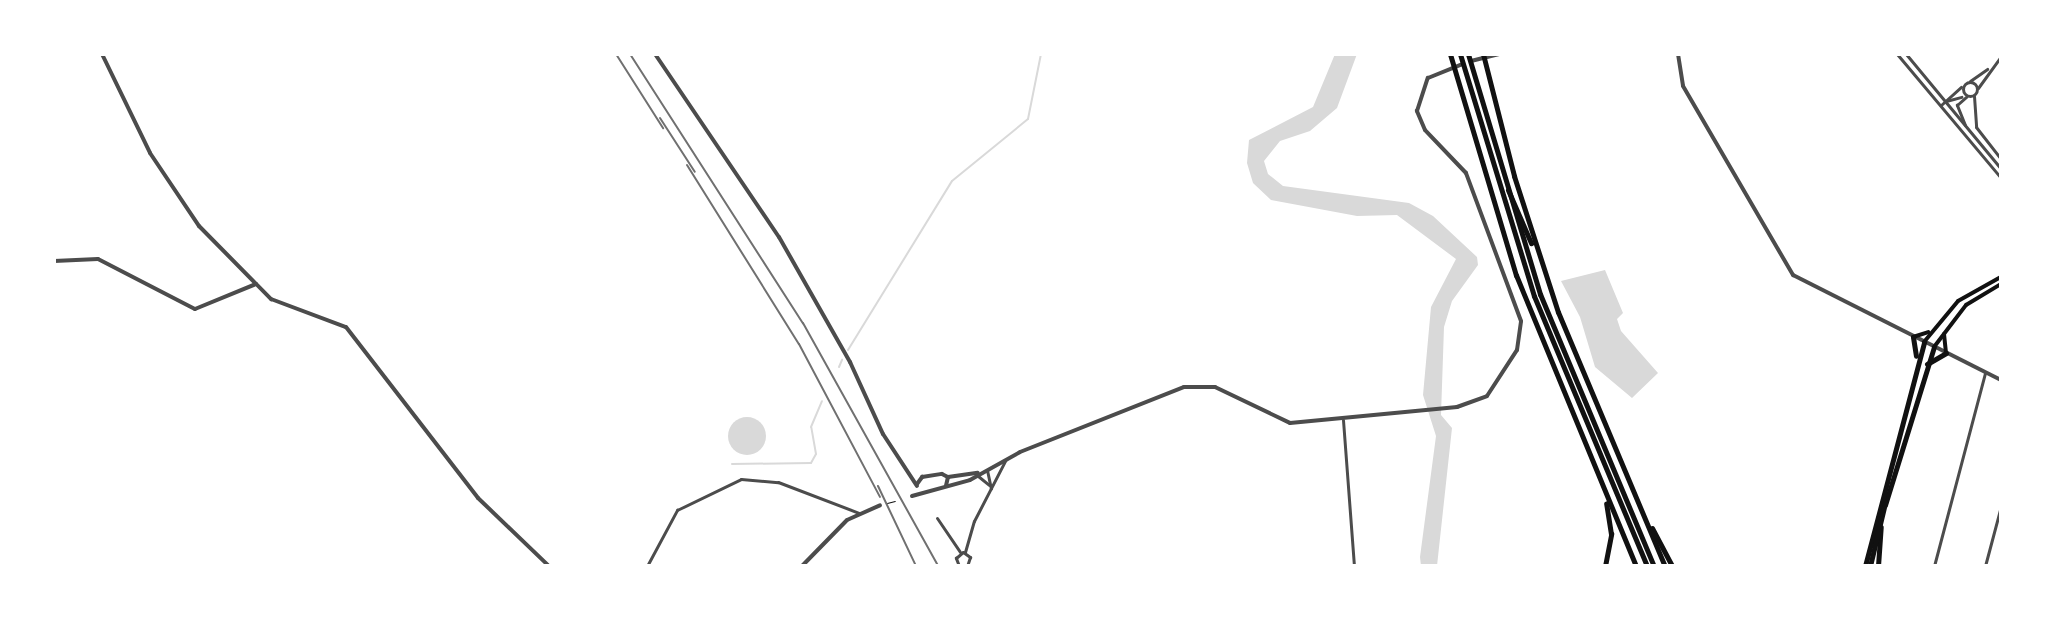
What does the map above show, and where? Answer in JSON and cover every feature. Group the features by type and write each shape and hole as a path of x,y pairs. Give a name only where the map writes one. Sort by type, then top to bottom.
{"highway":[{"path":"1450,54 1516,275 1636,566"},
{"path":"1460,54 1534,296 1647,566"},
{"path":"1468,54 1495,155 1540,294 1654,566"},
{"path":"1483,54 1514,176 1558,312"},
{"path":"1495,155 1665,566"},
{"path":"1913,337 1916,361"},
{"path":"1868,566 1916,361 1924,342"},
{"path":"1868,566 1924,368 1934,347"},
{"path":"1924,368 1946,353"},
{"path":"1595,471 1610,519 1605,566"},
{"path":"1636,498 1672,566"},
{"path":"1878,566 1885,503"}],"main road":[{"path":"1924,342 1966,294 2001,277"},
{"path":"1934,347 1946,328 1973,299 2001,284"},
{"path":"1946,328 1946,353"},
{"path":"1913,337 1931,331"}],"street":[{"path":"102,54 165,178 199,226 256,284 284,307 346,327 478,498 549,566"},
{"path":"655,54 779,237 918,488"},
{"path":"918,488 944,487 978,476 1008,458 1189,386 1215,387 1285,423 1408,413 1457,407 1482,400 1497,387 1521,328 1474,189 1418,116 1422,86 1443,68 1500,54"},
{"path":"1678,54 1683,86 1793,275 2001,380"},
{"path":"1897,54 2001,178"},
{"path":"1906,54 2001,169"},
{"path":"1941,105 2001,56"},
{"path":"1990,67 1974,96 1976,127 2000,156"},
{"path":"1966,84 1978,88"},
{"path":"1966,84 1965,97 1957,110 1967,128"},
{"path":"1937,91 1956,91"},
{"path":"1946,101 1974,96"},
{"path":"54,261 98,259 195,309 256,284"},
{"path":"1934,566 1985,373"},
{"path":"1343,420 1354,566"},
{"path":"959,566 956,560 963,552 1008,458"},
{"path":"906,471 922,477 948,477 987,470"},
{"path":"987,470 991,489"},
{"path":"978,476 991,489"},
{"path":"912,496 922,477"},
{"path":"944,487 948,477"},
{"path":"647,566 677,510 741,479 778,482 859,513"},
{"path":"802,566 859,513 880,505"},
{"path":"1985,566 2001,506"},
{"path":"937,518 970,557 967,566"}],"path":[{"path":"887,503 895,501"}],"shaded area":[{"path":"1335,54 1357,54 1337,108 1310,131 1280,141 1264,161 1268,174 1283,186 1409,203 1433,216 1477,257 1478,265 1452,301 1444,327 1441,415 1452,428 1437,566 1421,566 1420,557 1436,436 1423,395 1431,307 1456,259 1397,215 1357,216 1271,200 1253,183 1247,163 1249,140 1313,107"},
{"path":"1605,270 1623,313 1617,319 1621,331 1658,373 1632,398 1595,367 1580,317 1561,281"},
{"path":"747,417 760,423 766,436 760,449 747,455 734,449 728,436 734,423"}],"waterway":[{"path":"848,350 952,181 1028,119 1041,54"},
{"path":"839,367 842,360"},
{"path":"732,464 811,463 816,454 811,427 822,401"}],"railway":[{"path":"616,54 663,128"},
{"path":"630,54 803,323 938,566"},
{"path":"660,118 695,172"},
{"path":"687,165 799,344 880,497"},
{"path":"878,486 916,566"}]}
